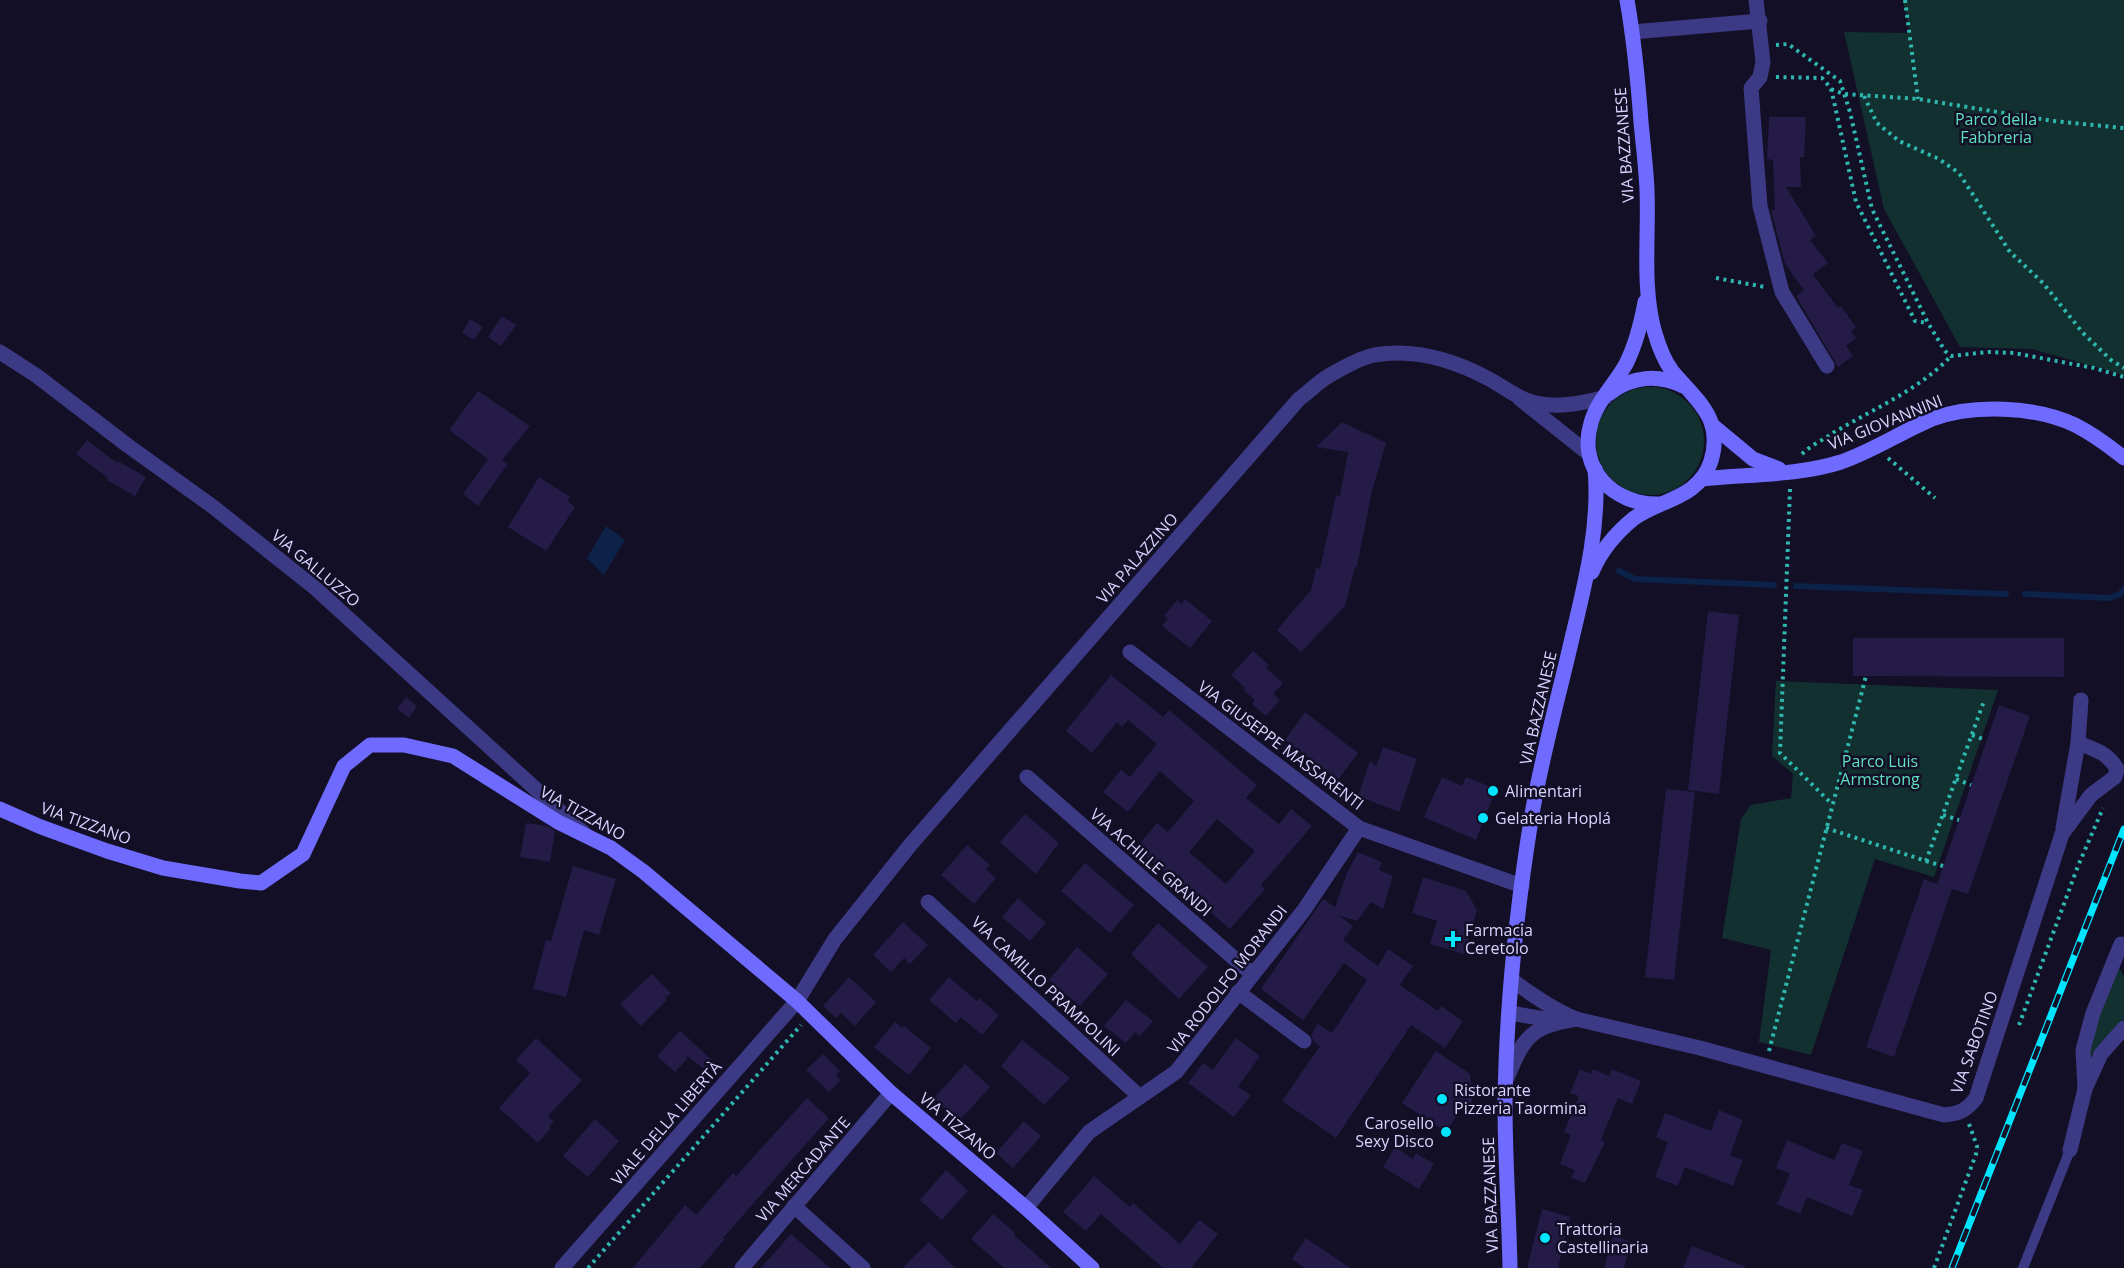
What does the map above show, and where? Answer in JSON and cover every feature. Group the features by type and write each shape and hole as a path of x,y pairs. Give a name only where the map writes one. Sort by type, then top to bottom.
{"street":[{"name":"VIA BAZZANESE","path":"1584,588 1599,555 1634,518 1687,493 1701,479 1710,463 1714,444 1712,425 1705,408 1671,369 1658,346 1652,321 1648,288 1647,188 1627,0"},
{"path":"1756,0 1764,62 1760,77 1751,88 1760,206 1781,288 1827,366"},
{"path":"1632,32 1760,21"},
{"name":"VIA BAZZANESE","path":"1510,1268 1505,1105 1512,980 1522,886 1532,818 1584,588 1596,513 1588,439 1591,424 1596,409 1606,397 1637,340 1648,288"},
{"name":"VIA GALLUZZO","path":"0,352 37,376 212,506 315,588 588,837"},
{"name":"VIA PALAZZINO","path":"796,1001 835,939 911,844 1299,399 1331,374 1373,356 1429,355 1449,361 1489,379 1517,398 1550,406 1577,404 1606,397"},
{"name":"VIA BAZZANESE","path":"1606,397 1628,382 1655,378 1675,382 1692,393"},
{"path":"1517,398 1592,461 1601,480 1621,496 1645,504 1671,501"},
{"name":"VIA GIOVANNINI","path":"1701,479 1791,472 1839,462 1876,448 1935,418 1976,409 2001,409 2044,415 2074,424 2104,442 2124,458"},
{"path":"1712,425 1753,459 1767,466 1791,472"},
{"name":"VIA GIUSEPPE MASSARENTI","path":"1130,652 1359,828 1522,886"},
{"path":"2062,834 2078,743 2081,700"},
{"name":"VIA SABOTINO","path":"1569,1021 1700,1048 1944,1114 1966,1110 1976,1098 2062,834 2091,795 2115,777 2117,769 2112,759 2102,752 2078,743"},
{"name":"VIA TIZZANO","path":"0,809 107,851 163,868 261,883 303,854 344,766 370,745 404,744 453,756 558,822 611,848 644,872 796,1001 891,1093 1026,1208 1092,1268"},
{"name":"VIA ACHILLE GRANDI","path":"1027,777 1252,974"},
{"name":"VIA RODOLFO MORANDI","path":"1026,1208 1089,1132 1176,1072 1304,910 1359,828"},
{"name":"VIA CAMILLO PRAMPOLINI","path":"928,902 1139,1096"},
{"path":"2123,940 2124,959"},
{"path":"2085,1089 2083,1050 2093,1013 2123,940"},
{"path":"1512,980 1562,1013 1569,1021"},
{"path":"1238,992 1304,1041"},
{"name":"VIALE DELLA LIBERTÀ","path":"562,1268 796,1001"},
{"path":"1510,1013 1569,1021"},
{"path":"1507,1078 1519,1048 1531,1035 1542,1028 1569,1021"},
{"path":"2070,1150 2085,1089 2101,1054 2124,1028"},
{"name":"VIA MERCADANTE","path":"742,1268 891,1093"},
{"path":"794,1206 863,1268"}],"lane":[{"path":"2023,1268 2070,1150"}],"path":[{"path":"1905,0 1918,99"},
{"path":"1762,45 1788,45 1840,81 1872,209 1928,323 1945,351 1951,356"},
{"path":"1760,77 1822,78 1831,88 1844,94 1918,99 2053,121 2124,128"},
{"path":"1831,88 1856,202 1915,321 1928,323"},
{"path":"1864,96 1877,123 1899,141 1939,159 1959,173 2010,252 2043,283 2083,333 2110,360 2124,368"},
{"path":"1716,278 1781,288"},
{"path":"1832,804 1780,753 1791,472 1804,452 1917,385 1938,370 1951,356 1988,352 2014,353 2094,368 2124,377"},
{"path":"1876,448 1935,498"},
{"path":"1765,1066 1866,676"},
{"path":"1926,861 1984,701"},
{"path":"1972,735 1986,740"},
{"path":"1956,779 1971,785"},
{"path":"1943,815 1959,820"},
{"path":"1826,828 1943,866"},
{"path":"588,1268 810,1015"}],"green space":[{"name":"Parco della Fabbreria","path":"1903,0 2124,0 2124,375 2032,349 1960,347 1884,209 1844,32 1910,33"},
{"path":"1650,387 1671,391 1688,403 1700,420 1704,441 1700,462 1688,479 1671,491 1650,495 1629,491 1612,479 1600,462 1596,441 1600,420 1612,403 1629,391"},
{"name":"Parco Luis Armstrong","path":"1776,681 1998,690 1934,877 1875,859 1811,1055 1759,1042 1771,950 1722,938 1741,819 1751,805 1791,798 1793,774 1772,756"},
{"path":"2118,966 2124,976 2124,1019 2088,1059 2099,1015"}],"water":[{"path":"606,526 625,540 604,575 587,558"}],"building":[{"path":"1769,117 1806,117 1804,157 1800,157 1801,187 1786,187 1816,236 1810,240 1828,263 1813,274 1838,308 1841,306 1856,327 1851,331 1856,338 1846,346 1853,356 1838,367 1796,296 1804,290 1785,264 1771,210 1775,210 1773,160 1767,159"},
{"path":"502,316 516,325 501,346 488,337"},
{"path":"470,319 483,327 474,340 462,333"},
{"path":"478,391 530,426 502,460 508,464 478,506 463,494 488,459 449,430"},
{"path":"1342,422 1386,443 1372,491 1357,567 1355,567 1345,606 1301,652 1277,630 1311,590 1316,568 1320,569 1336,495 1340,496 1348,452 1316,447"},
{"path":"87,440 117,463 118,461 146,477 135,496 107,480 108,478 76,454"},
{"path":"539,477 570,497 567,501 575,507 546,551 508,527"},
{"path":"1185,599 1212,621 1190,648 1162,626 1168,619 1164,616 1177,600 1182,604"},
{"path":"1708,611 1739,615 1719,794 1688,790"},
{"path":"1853,638 2064,638 2064,677 1853,676"},
{"path":"1253,651 1269,665 1266,668 1283,683 1273,694 1280,700 1266,716 1252,704 1255,700 1231,675"},
{"path":"1111,675 1163,717 1169,710 1257,785 1246,798 1279,824 1291,809 1312,826 1261,885 1265,889 1230,929 1136,848 1157,823 1168,832 1194,801 1160,771 1128,812 1103,792 1121,770 1130,777 1157,744 1128,720 1122,727 1117,722 1092,753 1066,731","holes":["1217,819 1255,851 1226,884 1189,852"]},
{"path":"406,697 417,706 409,718 397,709"},
{"path":"1999,705 2030,716 1968,894 1952,889 1894,1057 1866,1047 1924,879 1937,884"},
{"path":"1305,712 1358,753 1338,780 1285,740"},
{"path":"1383,747 1417,759 1399,812 1358,796 1370,761 1376,766"},
{"path":"1442,777 1462,786 1466,777 1496,789 1476,840 1424,817"},
{"path":"1666,789 1695,792 1674,980 1645,977"},
{"path":"1025,814 1059,843 1036,874 1000,842"},
{"path":"526,823 547,826 555,831 550,862 520,857"},
{"path":"967,845 990,865 986,869 996,878 974,904 941,875"},
{"path":"1358,852 1382,862 1379,870 1393,876 1383,909 1371,902 1357,921 1338,915 1353,926 1343,940 1378,966 1388,949 1413,966 1400,985 1438,1011 1441,1006 1463,1021 1445,1048 1411,1025 1336,1138 1282,1101 1320,1046 1314,1042 1311,1035 1318,1024 1332,1033 1367,980 1344,963 1303,1020 1261,989 1323,899 1335,907 1347,873"},
{"path":"1085,863 1134,905 1110,933 1061,891"},
{"path":"573,866 616,879 599,935 584,930 566,997 533,989 546,940 551,941"},
{"path":"1423,877 1466,891 1477,910 1464,954 1430,944 1437,921 1412,913"},
{"path":"1018,898 1046,923 1030,941 1002,917"},
{"path":"903,922 928,945 910,964 904,958 891,972 873,955"},
{"path":"1158,923 1208,967 1179,999 1131,954"},
{"path":"1077,947 1108,974 1080,1006 1049,980"},
{"path":"652,974 671,993 641,1026 620,1004"},
{"path":"849,977 876,1002 855,1026 841,1013 836,1018 823,1006"},
{"path":"949,977 977,1001 979,998 999,1015 982,1035 961,1017 956,1023 929,1000"},
{"path":"1126,1000 1153,1021 1140,1036 1135,1032 1126,1043 1104,1026"},
{"path":"895,1022 902,1028 904,1026 931,1048 909,1075 874,1047"},
{"path":"680,1031 712,1060 704,1069 685,1054 688,1058 675,1072 657,1056"},
{"path":"536,1038 582,1080 548,1116 554,1121 538,1143 499,1108 530,1073 516,1060"},
{"path":"1236,1038 1260,1056 1238,1087 1251,1095 1234,1117 1188,1083 1203,1063 1213,1070"},
{"path":"1022,1040 1070,1078 1044,1105 1001,1066"},
{"path":"1436,1051 1470,1074 1473,1112 1460,1111 1446,1132 1402,1103"},
{"path":"823,1054 840,1071 836,1075 841,1080 829,1092 806,1070"},
{"path":"965,1064 990,1087 959,1121 934,1098"},
{"path":"1580,1069 1591,1074 1593,1069 1609,1076 1612,1069 1641,1081 1632,1104 1618,1098 1601,1140 1605,1142 1585,1183 1571,1178 1575,1170 1560,1164 1571,1135 1564,1132 1579,1096 1570,1093"},
{"path":"807,1098 829,1118 723,1238 725,1239 700,1268 633,1268 685,1205 696,1215 733,1173 736,1176"},
{"path":"1719,1110 1743,1120 1730,1155 1743,1160 1733,1186 1685,1167 1678,1186 1655,1177 1668,1142 1656,1137 1665,1113 1711,1131"},
{"path":"595,1119 619,1141 588,1177 563,1156"},
{"path":"1024,1121 1041,1136 1013,1168 996,1153"},
{"path":"1787,1140 1834,1160 1842,1143 1863,1151 1849,1185 1863,1190 1852,1216 1807,1197 1800,1214 1777,1204 1790,1174 1776,1168"},
{"path":"1395,1147 1413,1159 1416,1153 1434,1164 1419,1189 1383,1167"},
{"path":"946,1170 968,1191 942,1220 920,1200"},
{"path":"1094,1176 1130,1207 1133,1203 1180,1244 1199,1220 1218,1234 1191,1268 1163,1268 1101,1214 1086,1231 1063,1212"},
{"path":"1542,1209 1570,1217 1558,1268 1527,1268"},
{"path":"993,1214 1051,1268 1004,1268 971,1239"},
{"path":"791,1234 830,1268 761,1268"},
{"path":"1613,1236 1631,1242 1624,1268 1604,1268"},
{"path":"1306,1238 1350,1268 1305,1268 1292,1259"},
{"path":"929,1242 955,1268 902,1268"},
{"path":"1692,1246 1746,1267 1683,1268"}],"waterway":[{"path":"1619,571 1635,579 1774,585"},
{"path":"1796,586 2006,594"},
{"path":"2025,594 2109,598 2120,594 2124,589"}],"railway":[{"path":"1952,1268 2124,829"}],"place":[{"name":"Alimentari","path":"1493,791"},
{"name":"Gelateria Hoplá","path":"1483,818"},
{"name":"Farmacia Ceretolo","path":"1453,939"},
{"name":"Ristorante Pizzeria Taormina","path":"1442,1099"},
{"name":"Carosello Sexy Disco","path":"1446,1132"},
{"name":"Trattoria Castellinaria","path":"1545,1238"}]}
